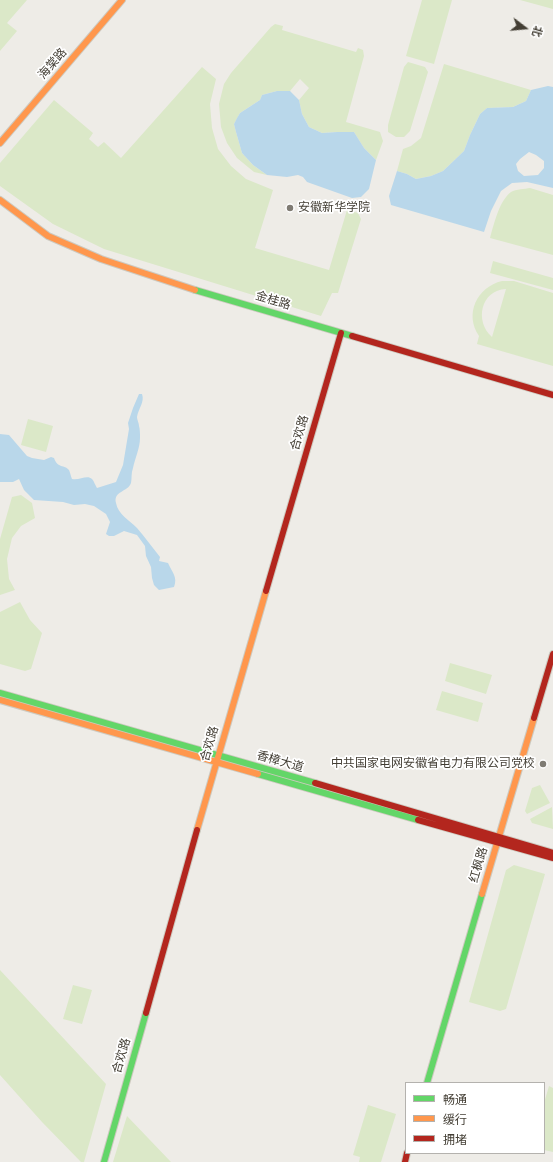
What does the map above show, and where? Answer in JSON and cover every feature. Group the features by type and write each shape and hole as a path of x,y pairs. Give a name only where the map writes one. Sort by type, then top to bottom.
{"street":[{"name":"海棠路","path":"0,142 122,0"},
{"name":"金桂路","path":"0,200 48,236 101,259 176,284 553,395"},
{"name":"合欢路","path":"104,1162 217,758 341,333"},
{"name":"红枫路","path":"428,1082 553,654"},
{"name":"香樟大道","path":"0,693 498,840 553,858"},
{"name":"香樟大道","path":"0,700 217,758"},
{"name":"香樟大道","path":"498,840 553,853"}],"green space":[{"path":"0,0 27,0 7,23 17,31 0,51"},
{"path":"422,0 452,0 434,64 406,56"},
{"path":"520,0 553,0 553,9"},
{"path":"275,24 283,26 282,30 356,52 358,48 363,50 364,56 346,122 380,132 383,141 376,160 364,148 354,132 322,133 309,127 302,114 299,100 309,88 300,79 290,91 277,91 262,95 260,100 240,113 234,124 242,153 253,165 267,175 254,172 237,158 227,143 221,127 219,104 224,84 231,73"},
{"path":"408,62 425,67 428,72 410,131 404,137 396,137 388,132 388,125 404,67"},
{"path":"444,64 531,90 526,101 513,107 487,108 480,114 464,151 443,171 431,176 416,179 397,171 403,149 411,146 421,138"},
{"path":"202,67 216,79 210,104 212,128 218,149 231,166 246,179 273,190 255,248 329,270 347,210 358,213 361,219 338,293 332,293 321,316 104,249 53,224 0,186 0,163 54,100 93,133 89,139 98,147 104,142 121,158"},
{"path":"530,188 553,195 553,255 490,238 500,207 507,196 513,191"},
{"path":"493,261 553,278 553,290 490,273"},
{"path":"502,281 514,281 553,293 553,366 477,344 479,336 475,328 473,311 480,295 493,284","holes":["506,289 492,337 486,330 483,323 483,307 486,300 491,295 497,291"]},
{"path":"28,419 53,426 46,452 21,445"},
{"path":"21,495 32,503 35,518 21,526 12,538 7,559 9,579 15,590 0,595 0,539 12,497"},
{"path":"20,602 30,620 42,633 31,669 25,671 0,664 0,612"},
{"path":"450,663 492,675 486,694 445,681"},
{"path":"442,691 483,703 478,722 436,710"},
{"path":"540,785 550,803 527,814 525,811 532,788"},
{"path":"552,807 553,829 532,823 530,819"},
{"path":"514,865 545,874 506,1009 500,1011 469,1002 506,870"},
{"path":"0,970 106,1084 84,1162 81,1162 42,1122 0,1075"},
{"path":"73,985 92,990 82,1024 63,1019"},
{"path":"549,1086 553,1088 553,1152 545,1150 545,1100"},
{"path":"368,1105 396,1114 381,1162 359,1162 360,1157 353,1155"},
{"path":"127,1116 171,1162 113,1162"}],"water":[{"path":"548,86 553,87 553,188 527,182 512,183 501,191 491,211 484,232 391,205 389,196 397,171 416,179 431,176 443,171 464,151 480,114 487,108 513,107 526,101 531,90","holes":["529,152 544,161 544,168 538,175 524,176 518,171 516,164"]},
{"path":"277,91 290,91 299,100 302,114 309,127 322,133 354,132 364,148 376,160 369,189 361,197 352,198 307,182 303,177 298,175 287,177 267,175 253,165 242,153 234,124 237,118 240,113 260,100 262,95"},
{"path":"139,394 142,394 143,397 137,417 140,430 139,446 132,470 131,483 117,496 116,503 121,514 137,528 160,557 159,561 168,563 173,572 175,577 174,587 159,590 154,585 151,567 146,556 145,546 137,535 124,531 114,536 109,536 106,534 110,522 106,514 94,506 34,500 24,490 19,479 13,482 0,482 0,434 9,435 27,456 44,460 51,457 54,458 57,464 69,470 72,479 88,477 93,480 97,488 116,482 123,465 129,429 128,423"}],"traffic: fast":[{"path":"195,290 352,336"},
{"path":"0,693 315,783"},
{"path":"258,774 418,820"},
{"path":"427,1082 482,894"},
{"path":"104,1162 146,1013"}],"traffic: slow":[{"path":"0,143 122,0"},
{"path":"0,200 48,236 101,259 195,290"},
{"path":"197,830 266,591"},
{"path":"0,700 258,774"},
{"path":"482,894 534,718"}],"traffic: jam":[{"path":"266,591 341,333"},
{"path":"352,336 553,395"},
{"path":"534,718 553,654"},
{"path":"315,783 553,853"},
{"path":"418,820 553,858"},
{"path":"146,1013 197,830"},
{"path":"405,1162 407,1154"}],"place":[{"name":"安徽新华学院","path":"290,208"},
{"name":"中共国家电网安徽省电力有限公司党校","path":"543,764"}]}
